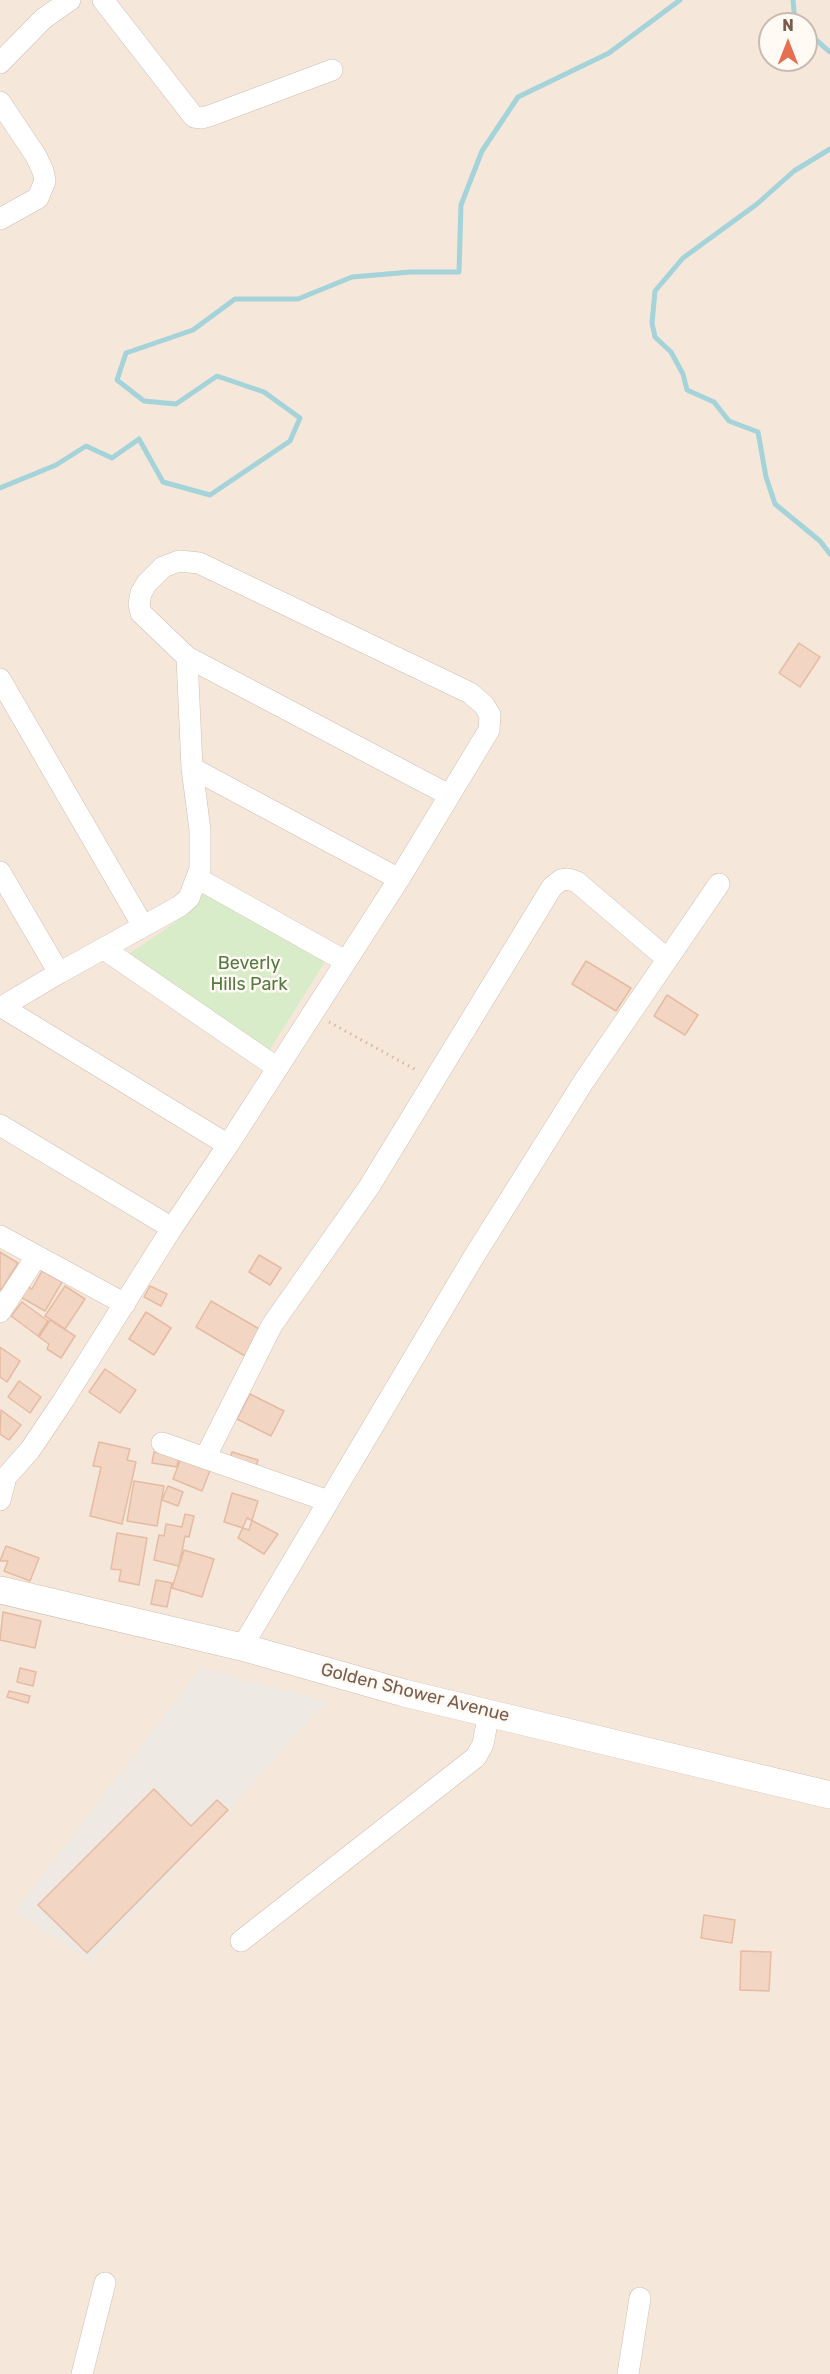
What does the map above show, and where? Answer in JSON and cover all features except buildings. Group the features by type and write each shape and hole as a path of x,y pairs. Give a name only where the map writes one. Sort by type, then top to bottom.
{"street":[{"path":"0,63 43,19 70,0"},
{"path":"103,0 195,117 202,118 212,115 333,70"},
{"path":"0,102 36,156 44,171 45,181 38,198 0,219"},
{"path":"0,1500 3,1477 30,1450 125,1304 399,879 489,730 490,715 484,705 470,693 199,563 179,561 163,567 147,583 139,604 141,614 187,657 449,795"},
{"path":"187,657 192,768 200,830 200,869 189,898 180,906 1,1008 228,1145"},
{"path":"0,679 143,926"},
{"path":"192,768 399,879"},
{"path":"0,872 59,973"},
{"path":"197,878 345,961"},
{"path":"205,1458 272,1325 369,1187 552,887 561,880 568,879 577,882 666,958"},
{"path":"242,1647 473,1258 584,1081 666,958 719,884"},
{"path":"104,949 276,1067"},
{"path":"0,1125 172,1228"},
{"path":"0,1236 125,1304"},
{"path":"0,1311 36,1257"},
{"path":"162,1443 328,1501"},
{"name":"Golden Shower Avenue","path":"0,1590 242,1647 404,1693 829,1794"},
{"path":"241,1941 476,1757 483,1744 489,1712"},
{"path":"82,2374 105,2283"},
{"path":"628,2374 640,2298"}],"path":[{"path":"312,1013 433,1079"}],"shaded area":[{"path":"0,0 830,0 830,2374 0,2374"},
{"path":"201,1668 327,1701 90,1962 15,1911"}],"green space":[{"name":"Beverly Hills Park","path":"197,884 328,957 269,1051 124,957 187,912"}],"waterway":[{"path":"0,488 56,465 86,446 112,458 139,439 163,482 210,495 290,441 300,418 264,392 217,376 176,404 144,401 117,380 126,353 193,330 235,299 298,299 352,277 411,272 459,272 461,205 482,151 518,97 609,53 680,0"},
{"path":"793,0 794,12"},
{"path":"818,42 830,52"},
{"path":"830,149 794,171 757,204 683,258 655,291 652,323 655,337 671,352 683,374 687,390 714,402 729,421 758,432 766,477 775,504 820,541 830,554"}]}
